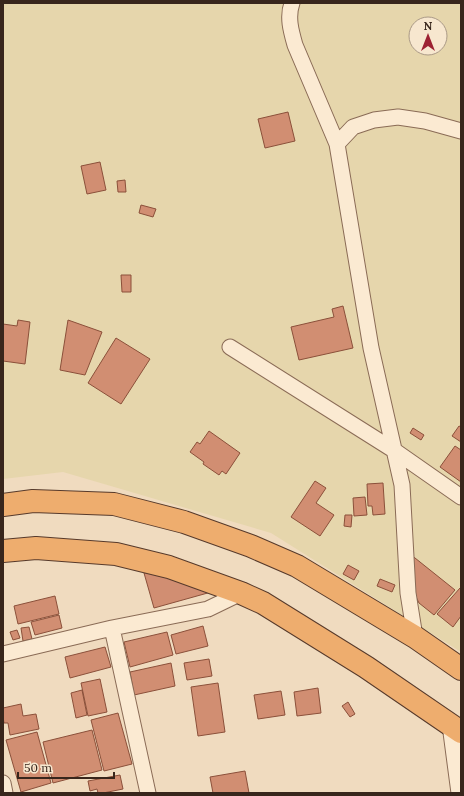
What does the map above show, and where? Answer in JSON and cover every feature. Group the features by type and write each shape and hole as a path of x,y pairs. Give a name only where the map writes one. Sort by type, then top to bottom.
{"highway":[{"path":"3,505 33,500 114,504 184,522 251,546 297,566 415,636 461,669"},
{"path":"3,551 36,548 116,554 173,569 241,593 263,604 366,667 456,729"}],"street":[{"path":"292,3 289,10 290,28 295,45 337,144 371,348 402,485 408,593 415,636"},
{"path":"337,144 353,127 374,120 398,117 425,121 461,131"},
{"path":"230,347 395,451 461,497"},
{"path":"3,654 112,628 208,609 241,593"},
{"path":"112,628 148,793"},
{"path":"456,729 459,793"},
{"path":"3,784 5,793"}],"shaded area":[{"path":"3,3 461,3 461,652 271,533 63,472 3,479"}],"building":[{"path":"288,112 295,141 265,148 258,119"},
{"path":"100,162 106,190 87,194 81,166"},
{"path":"125,180 126,192 118,192 117,181"},
{"path":"141,205 156,209 153,217 139,213"},
{"path":"121,275 131,275 131,292 122,292"},
{"path":"343,306 353,348 299,360 291,327 334,317 332,309"},
{"path":"18,320 30,322 25,364 3,361 3,324 17,326"},
{"path":"68,320 102,332 85,375 60,370"},
{"path":"116,338 150,359 121,404 88,383"},
{"path":"459,426 461,427 461,442 452,436"},
{"path":"413,428 424,435 421,440 410,433"},
{"path":"209,431 240,453 226,474 222,471 219,475 203,464 204,462 190,452 197,442 200,444"},
{"path":"455,446 461,450 461,482 440,467"},
{"path":"315,481 326,488 316,503 334,515 320,536 291,517"},
{"path":"383,483 385,514 373,515 372,506 368,506 367,484"},
{"path":"365,497 367,515 354,516 353,498"},
{"path":"345,515 352,515 351,527 344,526"},
{"path":"410,554 455,590 434,615 419,603 415,595"},
{"path":"348,565 359,571 354,580 343,574"},
{"path":"169,568 222,589 154,608 144,573"},
{"path":"380,579 395,585 392,592 377,586"},
{"path":"460,588 461,616 453,627 437,614"},
{"path":"55,596 59,614 18,624 14,606"},
{"path":"59,615 62,628 35,635 31,622"},
{"path":"203,626 208,646 176,654 171,635"},
{"path":"29,627 32,639 23,641 21,628"},
{"path":"17,630 20,638 13,640 10,632"},
{"path":"167,632 173,655 130,667 124,642"},
{"path":"105,647 111,667 70,678 65,657"},
{"path":"209,659 212,676 187,680 184,663"},
{"path":"171,663 175,686 134,695 130,672"},
{"path":"100,679 107,712 88,716 81,683"},
{"path":"218,683 225,732 198,736 191,687"},
{"path":"318,688 321,713 297,716 294,692"},
{"path":"82,690 87,715 76,718 71,693"},
{"path":"281,691 285,715 258,719 254,695"},
{"path":"348,702 355,714 350,717 342,706"},
{"path":"21,704 23,716 36,714 39,729 10,735 8,723 4,723 3,708"},
{"path":"118,713 132,764 104,771 91,720"},
{"path":"92,730 102,770 53,783 43,742"},
{"path":"37,732 51,783 21,792 6,740"},
{"path":"245,771 249,793 213,793 210,777"},
{"path":"120,775 123,789 103,793 98,793 97,789 90,791 88,781"}]}
